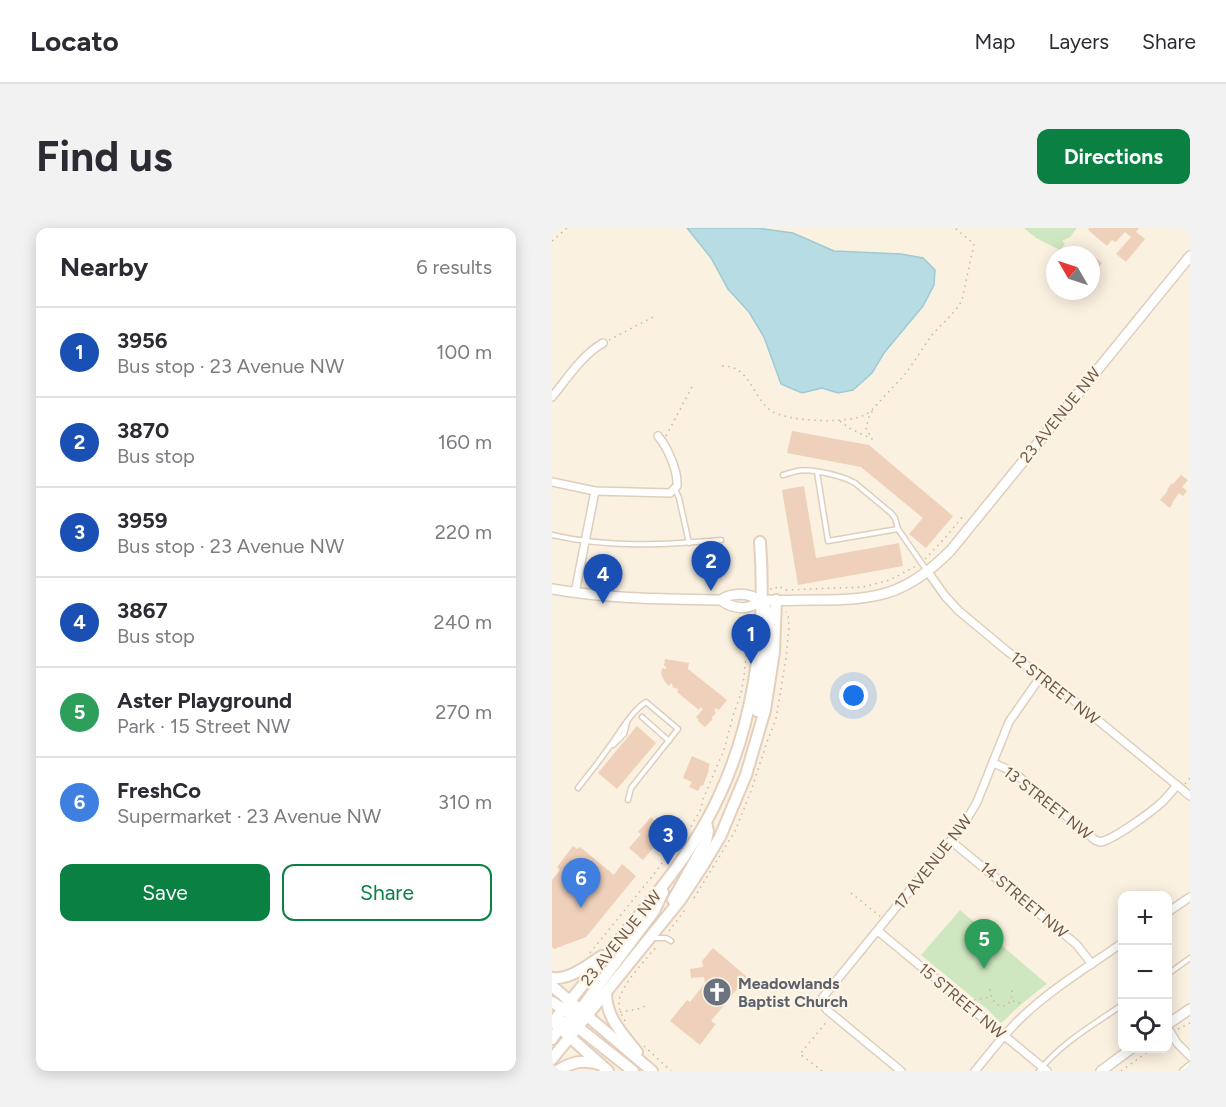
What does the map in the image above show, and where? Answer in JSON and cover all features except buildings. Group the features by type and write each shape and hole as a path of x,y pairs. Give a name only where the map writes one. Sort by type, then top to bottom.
{"main road":[{"name":"23 AVENUE NW","path":"567,1018 611,950 670,876 706,822 717,800 747,714 757,660 762,569 760,542"},
{"name":"23 AVENUE NW","path":"567,1018 606,992 647,941 686,891 711,852 733,808 748,770 765,710 774,652 776,595"},
{"path":"748,770 767,643 767,610 760,600"},
{"path":"662,922 706,841 708,831 706,822"},
{"path":"552,1039 654,911 670,876"},
{"path":"552,978 565,978 611,950"},
{"path":"552,986 567,1018 570,1037 605,1068"},
{"path":"606,992 606,1004 611,1016 652,1071"},
{"path":"552,1002 567,1018 633,1071"},
{"path":"567,1018 652,1071"},
{"path":"552,1059 570,1037"},
{"path":"557,1071 577,1061 588,1061 605,1068"}],"street":[{"name":"23 AVENUE NW","path":"552,589 629,597 721,600 727,605 746,607 776,595 833,600 873,597 897,590 928,572 951,550 1190,256"},
{"path":"552,397 588,354 603,343"},
{"path":"552,482 595,491 670,493 677,486 677,479 667,449 660,439"},
{"path":"575,593 595,491"},
{"name":"12 STREET NW","path":"928,572 959,611 1181,785 1190,796"},
{"name":"17 AVENUE NW","path":"832,1014 823,1004 825,994 951,841 974,809 1009,722 1041,676"},
{"name":"13 STREET NW","path":"993,763 1017,775 1095,840 1103,842 1157,807 1181,785"},
{"name":"14 STREET NW","path":"951,841 1076,944 1092,964"},
{"path":"1172,909 1190,897"},
{"name":"15 STREET NW","path":"878,931 1043,1070"},
{"path":"975,1071 1021,1017 1119,945"},
{"path":"1172,1022 1190,1009"},
{"path":"832,1014 901,1071"},
{"path":"1172,1034 1190,1056"},
{"path":"1101,1071 1125,1053"}],"lane":[{"path":"783,475 799,470 817,472 855,483 891,513 898,529 928,572"},
{"path":"817,472 828,541 898,529"},
{"path":"675,489 689,543"},
{"path":"552,535 585,542 645,544 721,540"},
{"path":"578,788 609,749 615,737 646,702 678,729 630,788 628,800"},
{"path":"642,717 669,741"},
{"path":"647,941 658,937 671,941"},
{"path":"1172,971 1190,958"},
{"path":"1043,1070 1066,1043 1118,1008"},
{"path":"1182,1071 1190,1064"}],"path":[{"path":"552,241 567,228"},
{"path":"722,366 729,366 742,372 763,403 780,416 825,422 868,414 907,371 931,337 962,300 974,244 955,228"},
{"path":"603,343 655,316"},
{"path":"660,439 693,385"},
{"path":"839,421 872,439 866,428 876,405"},
{"path":"776,595 778,586 786,590 863,587 890,580 932,553 964,515"},
{"path":"590,952 654,874 691,826 701,809 703,799 719,764 741,693 750,615"},
{"path":"1181,785 1190,778"},
{"path":"728,844 735,831"},
{"path":"851,893 881,917"},
{"path":"627,1024 619,1006 620,994 660,942"},
{"path":"990,989 991,997 1000,1006 1006,1005 1011,1000 1012,990"},
{"path":"974,1000 991,997"},
{"path":"1011,1000 1023,1004"},
{"path":"622,1011 648,1005"},
{"path":"822,1071 800,1054 832,1014"},
{"path":"1178,1029 1190,1023"},
{"path":"638,1041 671,1071"},
{"path":"1121,1071 1146,1053"}],"green space":[{"path":"1024,228 1077,228 1070,237 1062,241 1065,244 1063,246 1052,246 1036,238"},
{"path":"960,910 1047,984 1001,1023 921,955"}],"water":[{"path":"687,228 757,228 793,233 834,251 901,254 923,258 935,270 934,285 923,306 884,353 872,373 853,390 838,393 822,388 802,393 781,384 764,337 749,312 728,289 711,258"}],"place":[{"name":"3870","path":"711,591"},
{"name":"3867","path":"603,604"},
{"name":"3956","path":"751,664"},
{"name":"3959","path":"668,865"},
{"name":"FreshCo","path":"581,908"},
{"name":"Aster Playground","path":"984,969"},
{"name":"Meadowlands Baptist Church","path":"717,992"}]}
